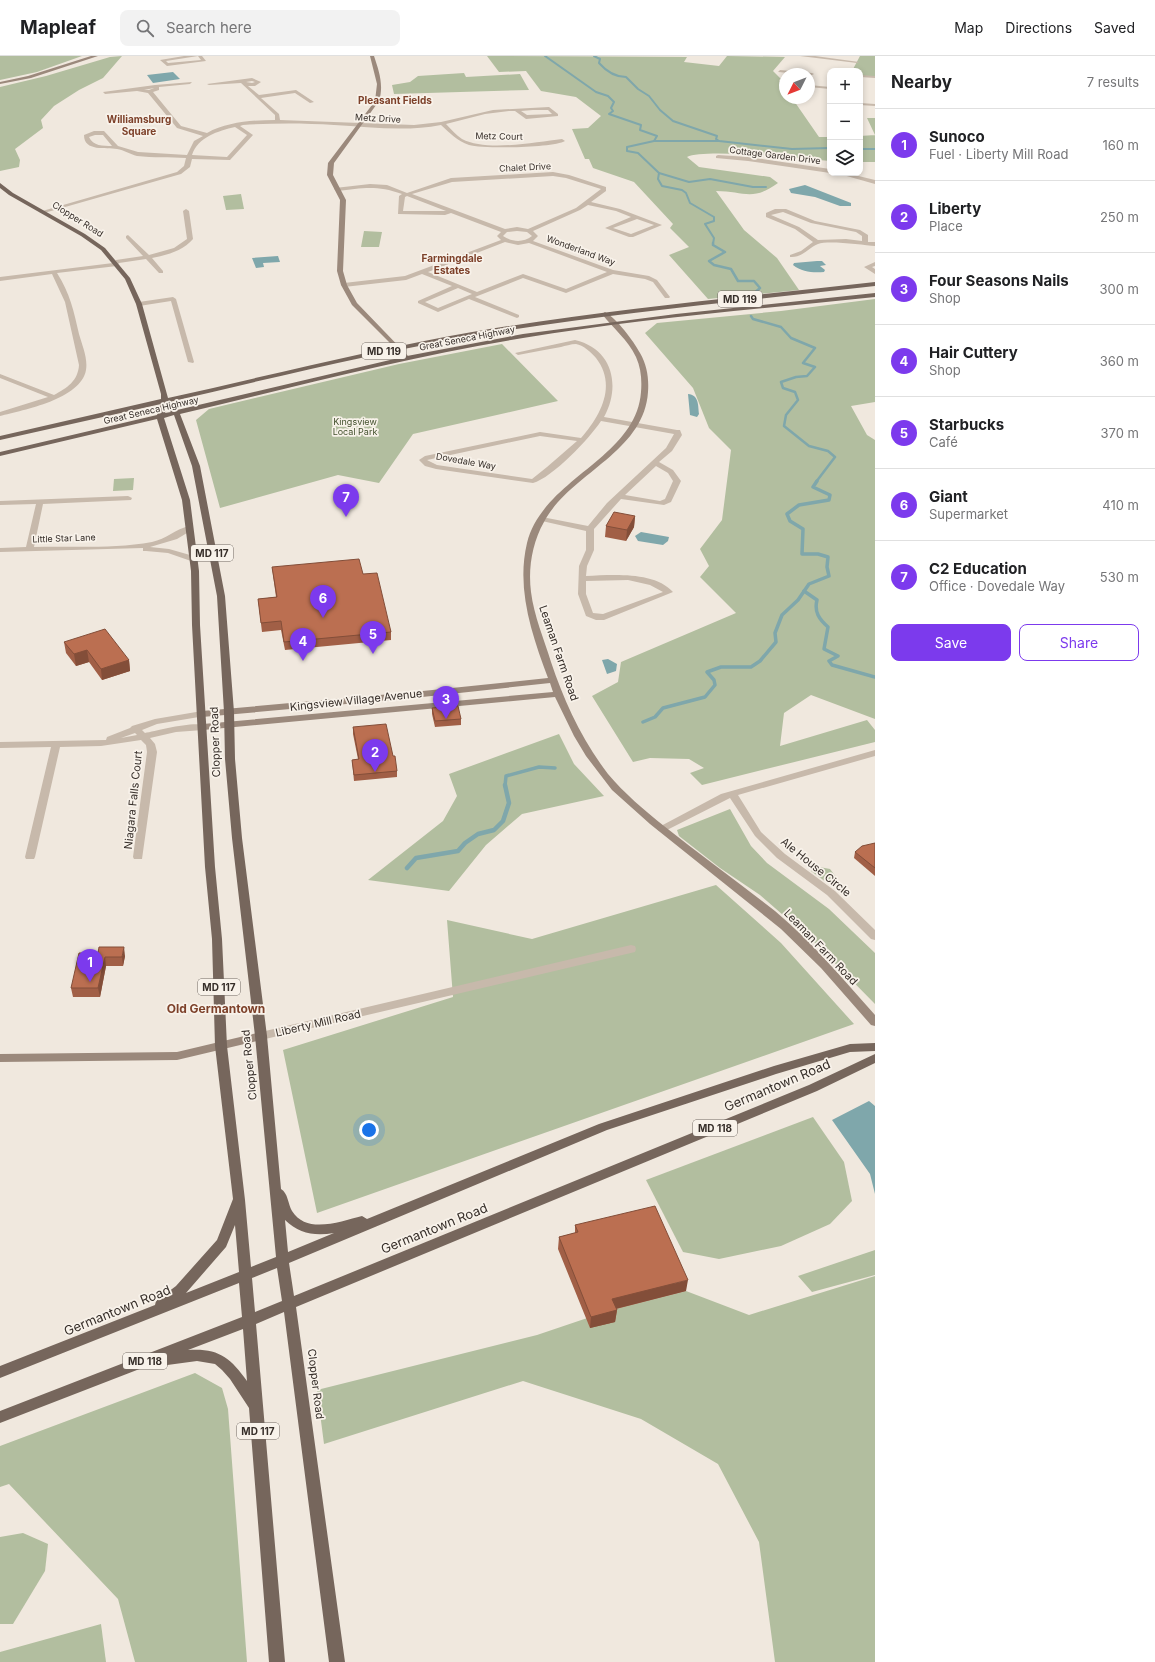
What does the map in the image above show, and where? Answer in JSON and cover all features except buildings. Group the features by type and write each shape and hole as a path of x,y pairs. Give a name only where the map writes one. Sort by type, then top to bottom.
{"main road":[{"name":"Clopper Road","path":"0,185 11,194 83,235 103,249 128,279 139,304 165,402 177,414 196,466 221,596 229,712 230,759 237,838 261,1036 282,1259 290,1304 337,1662"},
{"name":"Great Seneca Highway","path":"0,438 165,402 397,348 605,314 875,284"},
{"name":"Great Seneca Highway","path":"0,454 177,414 407,358 523,336 613,323 875,295"},
{"path":"160,417 165,402"},
{"name":"Clopper Road","path":"160,417 186,500 194,559 196,625 210,867 217,939 221,1046 239,1200 244,1276 277,1662"},
{"name":"Germantown Road","path":"0,1372 244,1276 603,1127 774,1070 850,1048 875,1047"},
{"name":"Germantown Road","path":"0,1417 142,1363 290,1304 813,1088 875,1058"},
{"path":"275,1184 289,1216 301,1227 322,1230 393,1213"},
{"path":"151,1313 181,1290 222,1243 239,1200"},
{"path":"142,1363 196,1354 217,1357 232,1368 256,1406"}],"street":[{"path":"0,83 29,77 96,56"},
{"path":"196,56 162,60 167,65 204,61 200,56"},
{"path":"372,56 381,90 377,101 331,163 330,175 343,200 340,271 344,285 354,304 407,358"},
{"path":"802,56 857,62"},
{"path":"854,68 860,56"},
{"path":"817,65 822,57"},
{"path":"863,76 875,77"},
{"path":"105,94 139,89 147,86 156,87 190,83"},
{"path":"209,84 245,83 246,86 277,115 278,121"},
{"path":"139,89 140,91 150,92 156,90 158,88 156,87"},
{"path":"815,87 827,88"},
{"path":"257,96 296,91 312,102"},
{"path":"150,92 179,127 207,134"},
{"path":"863,104 875,105"},
{"name":"Metz Drive","path":"42,212 178,173 187,167 189,156 196,143 207,134 236,125 278,121 401,128 443,124 486,113 517,110 549,108 556,115 526,117 517,110"},
{"name":"Metz Court","path":"443,124 461,140 476,145 526,144 562,141"},
{"path":"116,147 104,134 94,133 86,136 94,146 105,148 116,147 138,154 228,159 250,135 236,125"},
{"name":"Cottage Garden Drive","path":"718,157 755,160 827,171"},
{"name":"Chalet Drive","path":"408,194 451,180 554,174 567,176 604,188 588,203 578,209 529,231"},
{"path":"852,176 874,181"},
{"path":"337,189 380,186 408,194 505,231 518,229 529,231 535,236 529,241 518,243 505,240 500,235 505,231"},
{"path":"408,194 402,196 400,213 445,213 452,211"},
{"path":"588,203 636,216 659,225 631,236 608,228 636,216"},
{"path":"817,242 797,228 768,216 768,214 775,210 784,210 814,222 858,231 866,235 865,243"},
{"path":"0,279 75,270 176,250 186,244 190,239 186,211"},
{"path":"128,237 148,256 160,272"},
{"path":"344,285 390,281 423,272 505,240"},
{"name":"Wonderland Way","path":"529,241 612,272 647,277 655,281 667,297"},
{"path":"792,256 803,252 817,242 846,241 875,244"},
{"path":"875,264 867,267 875,272"},
{"path":"423,272 477,294"},
{"path":"458,286 420,302 438,310 523,276 566,291 612,272"},
{"path":"0,414 40,403 53,397 76,383 81,375 82,368 69,299 54,273"},
{"path":"469,297 517,316"},
{"path":"139,304 172,299 191,362"},
{"name":"Leaman Farm Road","path":"605,314 632,345 642,363 645,394 635,425 611,450 570,485 542,519 528,545 526,573 528,595 559,694 572,724 593,760 604,777 621,795 772,915 794,935 875,1022"},
{"name":"Dovedale Way","path":"518,353 575,342 592,349 601,359 608,372 612,387 608,402 600,419 583,440 533,482 436,467 423,460 425,458 527,436 554,434 583,440"},
{"path":"0,376 53,397"},
{"path":"582,579 646,579 661,586 669,592 604,617 596,617 589,614 582,594 582,579 583,566 590,550 590,529 619,496 669,449 678,435 677,432 600,419"},
{"path":"619,496 661,503 668,500 677,481 675,476 666,467 654,463"},
{"path":"0,503 128,498"},
{"path":"30,549 40,501"},
{"path":"542,519 590,529"},
{"name":"Little Star Lane","path":"0,550 155,544 174,538 189,528"},
{"name":"Little Star Lane","path":"128,546 169,551 194,559"},
{"name":"Kingsview Village Avenue","path":"202,714 413,695 554,680"},
{"name":"Kingsview Village Avenue","path":"203,727 409,706 559,694"},
{"path":"101,743 135,728 170,718 202,714"},
{"path":"0,745 101,743 176,729 203,727"},
{"name":"Niagara Falls Court","path":"135,728 150,744 152,752 138,857"},
{"path":"30,857 56,744"},
{"path":"662,829 724,796 875,753"},
{"name":"Ale House Circle","path":"732,794 758,834 781,856 831,893 875,936"},
{"name":"Liberty Mill Road","path":"0,1058 177,1056 631,949"}],"green space":[{"path":"0,56 82,56 37,72 0,80"},
{"path":"122,56 103,78 79,90 54,106 41,120 43,128 15,149 20,160 19,167 0,171 0,87 46,76 110,57"},
{"path":"487,56 687,57 684,62 719,66 727,56 785,57 773,71 779,77 779,104 796,104 819,137 827,137 827,161 778,156 733,154 697,155 687,157 699,167 770,177 778,183 769,189 754,194 716,191 744,230 777,258 799,290 708,299 669,255 689,247 670,228 673,224 634,182 593,168 589,159 585,159 572,129 588,128 601,116 576,97 541,91 526,71 499,72"},
{"path":"860,56 875,56 875,77 863,76 863,68 854,68"},
{"path":"464,73 466,77 520,74 529,90 394,94 392,85 410,82 418,76"},
{"path":"867,118 875,118 875,135"},
{"path":"875,135 875,162 863,162 863,136"},
{"path":"241,194 244,209 226,210 223,196"},
{"path":"364,231 382,232 379,247 361,247"},
{"path":"875,299 875,402 851,406 867,435 875,440 875,719 811,695 784,713 780,746 867,720 875,730 875,742 702,785 690,773 704,768 689,759 650,758 633,762 592,696 618,682 621,662 736,613 700,577 709,566 700,549 722,520 731,450 709,428 693,388 645,333 657,323 781,311"},
{"name":"Kingsview Local Park","path":"502,344 558,401 413,434 379,483 338,475 220,508 196,420 209,409 399,364"},
{"path":"134,478 133,490 113,491 114,479"},
{"path":"559,734 574,764 604,796 522,814 486,845 449,891 368,880 443,821 457,796 449,774"},
{"path":"730,809 751,846 767,863 829,909 875,953 875,1004 813,941 760,895 720,868 679,836 677,830"},
{"path":"814,866 830,869 836,877 833,882 826,882 811,871"},
{"path":"716,885 781,943 854,1024 317,1213 283,1050 453,997 447,920 532,939"},
{"path":"813,1117 844,1162 852,1201 830,1224 781,1246 719,1259 683,1252 646,1180"},
{"path":"875,1250 875,1275 812,1292 798,1276"},
{"path":"875,1276 875,1662 775,1662 759,1542 718,1464 641,1419 523,1381 324,1444 317,1390 537,1335 611,1310 686,1291 749,1315"},
{"path":"195,1373 222,1388 228,1409 247,1662 135,1662 118,1599 9,1484 0,1487 0,1446"},
{"path":"23,1533 48,1544 45,1571 13,1624 0,1624 0,1537"},
{"path":"101,1624 106,1662 0,1662 0,1652"}],"water":[{"path":"173,72 180,79 153,83 147,75"},
{"path":"805,185 851,203 851,206 840,206 815,197 791,193 789,189"},
{"path":"278,256 280,262 263,263 264,267 256,268 252,258"},
{"path":"822,261 826,265 820,266 825,270 824,272 808,272 793,265 794,263"},
{"path":"688,394 696,398 699,414 697,417 690,415"},
{"path":"641,532 669,537 668,541 663,545 638,541 635,536"},
{"path":"608,659 617,664 616,671 607,674 602,660"},
{"path":"869,1101 875,1106 875,1194 870,1174 832,1120"}],"waterway":[{"path":"545,56 596,92 608,96 614,102 611,108 613,111 609,114 641,125 640,130 657,136 654,141"},
{"path":"594,56 600,59 599,63 608,71 615,75 626,77 638,89 649,96 660,110 673,121 717,136 716,139 719,141"},
{"path":"654,141 719,141"},
{"path":"654,141 627,147 627,151 638,153 659,173"},
{"path":"719,141 792,149 827,148"},
{"path":"863,149 875,149"},
{"path":"659,173 689,182 710,179 753,187 766,187"},
{"path":"659,173 658,179 662,186 682,190 686,193 690,203 714,217 714,221 705,224 714,238 713,244"},
{"path":"713,244 725,252 709,261 714,265 731,269 738,281 754,281 760,288 752,295"},
{"path":"751,316 753,319 781,327 791,338 815,348 803,363 815,367 807,376 796,377 781,382 783,388 795,392 798,400 786,415 784,426 809,446 828,451 835,457 816,482"},
{"path":"804,591 809,584 829,576 827,567 828,557 818,554 802,554 803,529 790,521 787,514 799,505 829,500 830,495 813,487 817,481"},
{"path":"643,722 655,717 663,708 705,697 715,685 714,680 707,672 721,667 751,667 760,661 776,642 775,633 782,615 798,600 804,591"},
{"path":"804,591 817,600 816,608 818,615 828,627 824,649 838,656 829,661 832,665 875,677"},
{"path":"505,785 506,776 539,767 555,768"},
{"path":"407,868 416,858 458,851 465,843 478,834 494,830 503,821 509,803 505,785"}],"place":[{"name":"C2 Education","path":"346,517"},
{"name":"Giant","path":"323,618"},
{"name":"Starbucks","path":"373,654"},
{"name":"Hair Cuttery","path":"303,661"},
{"name":"Four Seasons Nails","path":"446,719"},
{"name":"Liberty","path":"375,772"},
{"name":"Sunoco","path":"90,982"}],"district":[{"name":"Pleasant Fields","path":"395,100"},
{"name":"Williamsburg Square","path":"139,124"},
{"name":"Farmingdale Estates","path":"452,264"},
{"name":"Old Germantown","path":"216,1008"}]}
